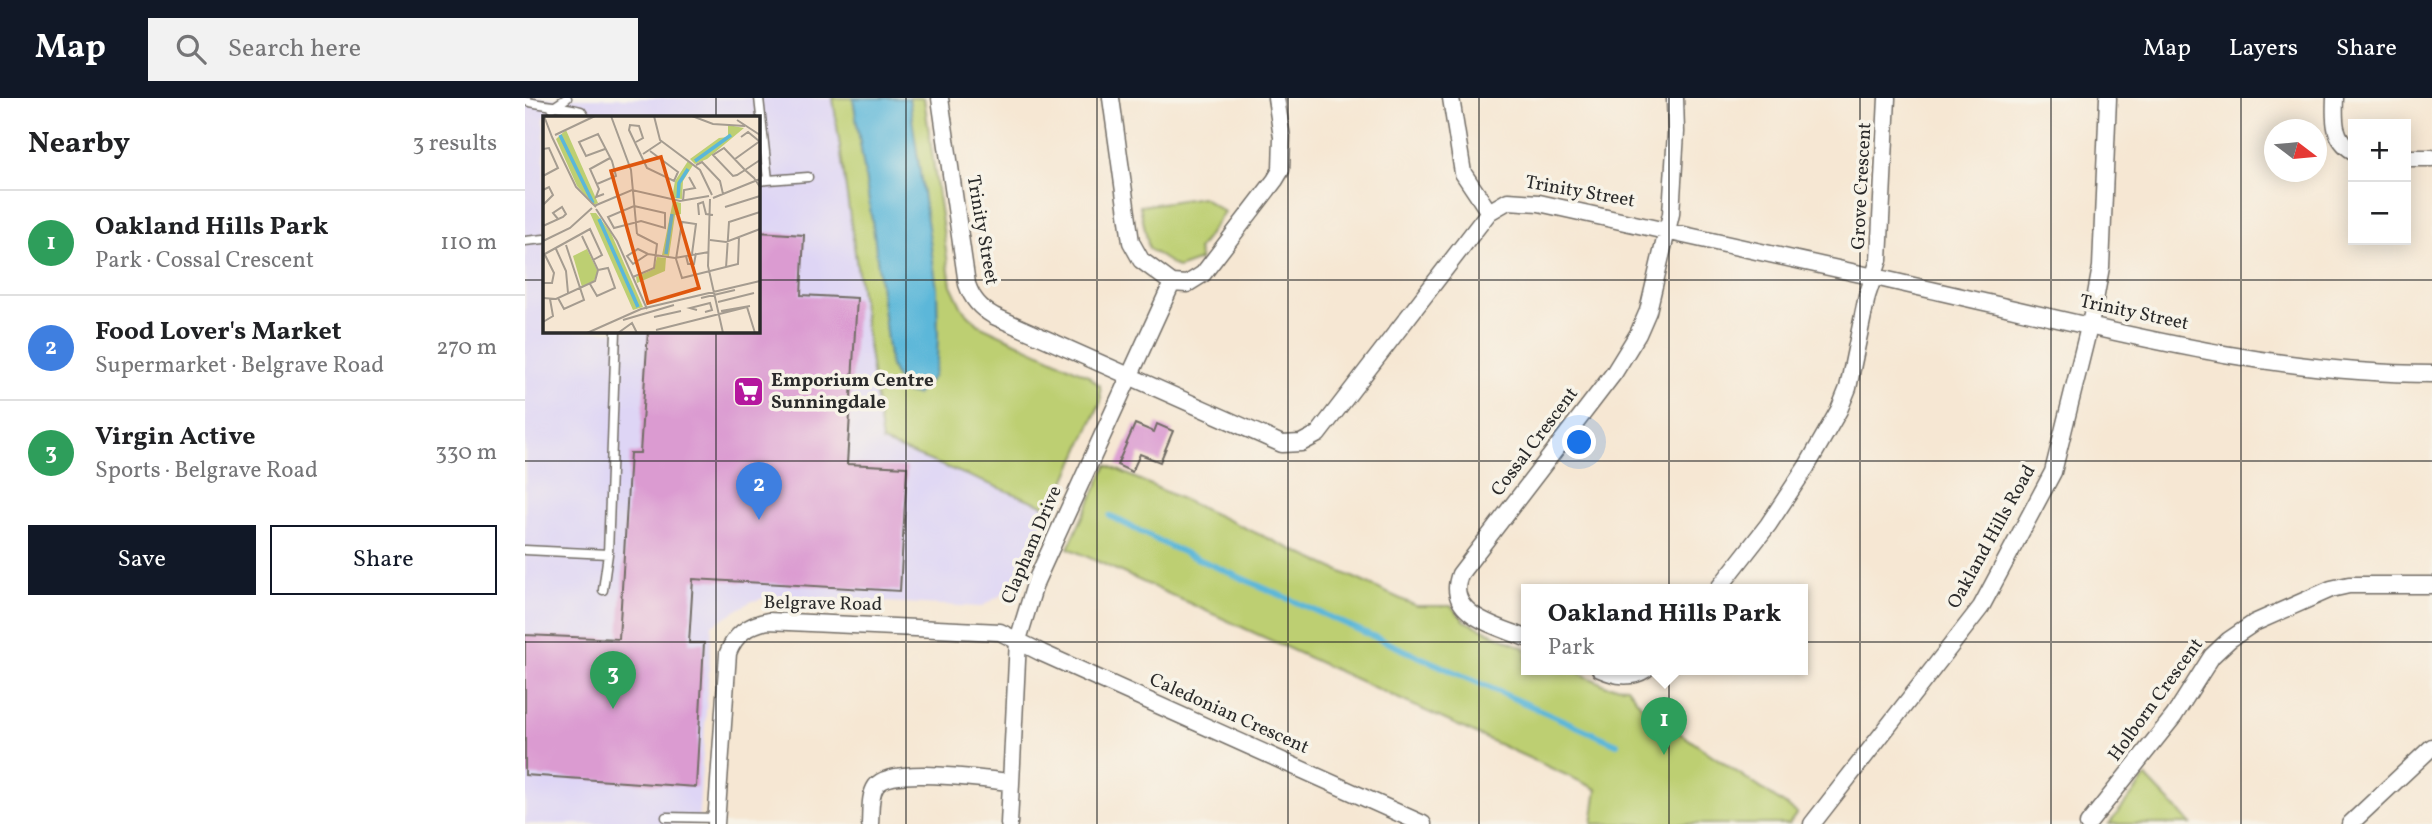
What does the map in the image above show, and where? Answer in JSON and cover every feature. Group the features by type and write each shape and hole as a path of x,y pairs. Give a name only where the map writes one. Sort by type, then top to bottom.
{"street":[{"name":"Trinity Street","path":"940,98 967,284 975,300 995,316 1273,441 1292,444 1310,439 1325,426 1489,212 1508,201 1526,201 1874,276 2089,326 2281,363 2371,372 2432,374"},
{"path":"1111,98 1131,242 1141,260 1172,283 1187,284 1203,274 1275,180 1282,161 1282,137 1276,98"},
{"path":"1451,98 1463,173 1489,212"},
{"path":"1667,231 1672,201 1675,98"},
{"name":"Grove Crescent","path":"1874,276 1879,260 1881,233 1887,98"},
{"name":"Oakland Hills Road","path":"1812,824 1981,607 2053,472 2101,267 2108,98"},
{"path":"2335,98 2335,128 2343,145 2348,148"},
{"path":"2411,158 2432,158"},
{"name":"Cossal Crescent","path":"1521,636 1466,611 1457,596 1457,581 1627,354 1648,311 1667,231"},
{"path":"1722,584 1768,525 1807,466 1839,410 1848,388 1874,276"},
{"name":"Clapham Drive","path":"1009,824 1018,640 1036,581 1172,283"},
{"name":"Holborn Crescent","path":"2088,824 2174,716 2212,656 2229,640 2254,623 2331,589 2349,585 2432,585"},
{"name":"Belgrave Road","path":"717,821 728,653 740,633 754,624 788,621 1000,632 1018,640"},
{"name":"Caledonian Crescent","path":"1018,640 1423,824"},
{"path":"2350,824 2432,747"},
{"path":"870,824 872,794 879,782 892,776 940,776 1011,782"}],"lane":[{"path":"552,108 567,98"},
{"path":"759,98 768,180"},
{"path":"525,101 552,108 581,111 584,116"},
{"path":"759,181 807,177"},
{"path":"525,241 543,239"},
{"path":"603,590 608,554 616,332"},
{"path":"525,550 608,554"},
{"path":"666,817 717,821"}],"shaded area":[{"path":"525,98 833,98 882,442 1049,507 1011,589 981,607 770,596 750,602 712,625 698,824 525,824"}],"green space":[{"path":"833,98 924,98 951,285 962,308 979,325 1088,375 1100,386 1101,401 1053,509 882,442"},
{"path":"1202,197 1224,212 1198,250 1200,260 1178,268 1149,249 1140,206"},
{"path":"1107,465 1416,606 1451,606 1465,621 1521,647 1521,675 1584,675 1607,686 1627,687 1643,708 1797,813 1789,824 1592,824 1597,789 1068,548"},
{"path":"2146,777 2191,824 2109,824"}],"water":[{"path":"853,98 909,98 937,288 937,361 933,377 916,395 903,392 890,365 874,234"}],"building":[{"name":"Emporium Centre Sunningdale","path":"759,232 804,235 801,295 857,298 847,464 907,467 900,591 693,579 689,643 704,643 696,787 525,775 525,635 619,639 630,453 640,453 648,332 759,332"},
{"path":"1135,424 1154,432 1157,424 1173,431 1160,462 1140,454 1132,472 1117,465"}],"waterway":[{"path":"1110,516 1169,546 1617,744"}],"place":[{"name":"Emporium Centre Sunningdale","path":"748,392"},
{"name":"Food Lover's Market","path":"759,520"},
{"name":"Virgin Active","path":"613,709"},
{"name":"Oakland Hills Park","path":"1664,755"}]}
